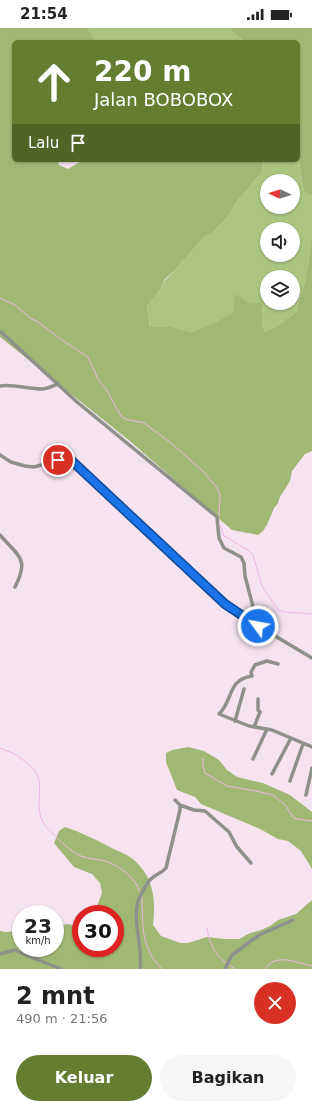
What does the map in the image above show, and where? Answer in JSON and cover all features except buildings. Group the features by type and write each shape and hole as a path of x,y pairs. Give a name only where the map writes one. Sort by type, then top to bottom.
{"street":[{"path":"1,332 76,402 216,517 219,538 224,548 241,557 244,563 245,576 258,626"},
{"path":"0,386 9,385 42,389 58,384"},
{"path":"0,455 11,462 34,467 58,460 72,461 225,604 258,626 312,658"},
{"path":"0,535 22,561 21,574 15,587"},
{"path":"278,664 267,661 253,667 251,672 252,676 237,681 226,706 219,714 254,727 267,729 312,747"},
{"path":"235,721 244,689"},
{"path":"254,727 260,712 258,710 258,699"},
{"path":"253,759 267,729"},
{"path":"272,774 291,738"},
{"path":"290,781 303,744"},
{"path":"306,795 312,768"},
{"path":"176,800 180,805 194,810 205,811 228,832 251,863"},
{"path":"140,969 142,960 138,934 137,904 142,891 151,879 166,868 180,805"},
{"path":"225,969 232,955 259,935 293,920"},
{"path":"0,954 14,950 62,969"}],"green space":[{"path":"0,28 88,28 95,40 12,40 12,162 58,162 59,165 68,169 80,162 264,162 262,172 235,204 228,217 212,233 204,237 175,270 165,279 160,290 147,306 150,327 173,327 191,332 212,324 233,312 236,294 250,304 260,302 260,310 263,310 262,321 265,332 275,327 296,312 297,310 300,310 300,299 305,282 312,237 312,451 305,454 292,471 290,481 274,508 263,531 258,535 232,530 131,442 0,337"},
{"path":"88,28 232,28 231,31 242,40 95,40"},
{"path":"232,28 312,28 312,196 304,192 299,162 300,162 300,40 242,40 231,31"},
{"path":"264,162 299,162 304,192 312,196 312,237 305,282 300,299 300,270 260,270 260,303 233,312 212,324 191,332 173,327 150,327 147,306 160,290 165,280 204,237 212,233 228,217 235,204 260,174 260,214 300,214 300,174 260,174"},
{"path":"263,310 297,310 296,312 275,327 265,332 262,321"},
{"path":"188,747 204,751 219,760 227,770 237,777 263,783 290,795 312,812 312,869 301,851 288,841 278,839 260,829 201,804 195,797 177,790 166,762 166,753 172,750"},
{"path":"65,827 76,831 125,854 134,860 141,867 150,882 154,898 153,925 161,936 180,943 188,943 207,937 239,939 250,933 270,926 278,920 296,914 312,900 312,969 0,969 0,931 12,932 12,957 64,957 64,925 68,924 72,925 72,957 124,957 124,905 97,905 102,893 100,883 92,874 74,867 54,843 59,831"}],"waterway":[{"path":"0,298 15,305 30,318 88,357 99,381 106,389 121,416 125,419 144,423 171,443 204,472 217,488 220,495 219,517"},
{"path":"220,526 224,536 248,550 253,555 262,586 278,610 312,614"},
{"path":"0,748 11,752 35,771 39,785 40,816 50,831 77,854 87,858 105,861 121,869 131,877 140,892"},
{"path":"203,758 205,773 227,786 273,795 285,805 294,818 312,821"},
{"path":"142,897 143,927 146,944 155,961 162,969"},
{"path":"207,928 213,947 218,956 226,963"},
{"path":"265,969 269,964 280,960 293,961 312,966"},
{"path":"229,965 235,969"}],"route":[{"path":"58,460 72,461 91,477 225,604 258,626"}]}
